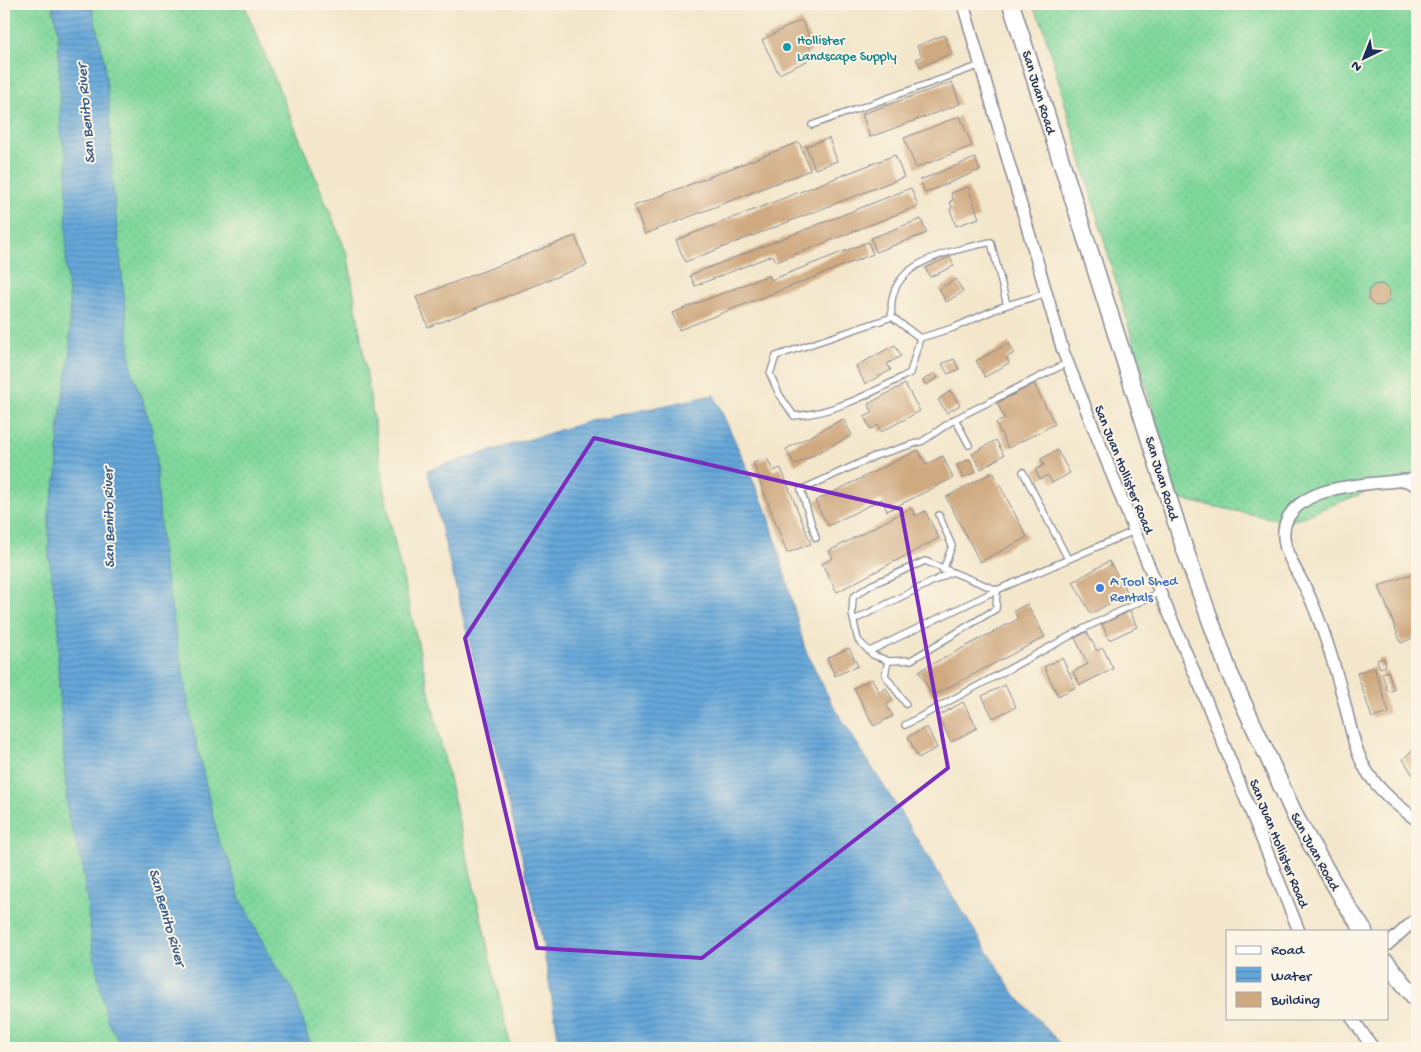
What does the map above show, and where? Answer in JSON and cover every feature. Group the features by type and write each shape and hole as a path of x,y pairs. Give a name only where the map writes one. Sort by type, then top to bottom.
{"main road":[{"name":"San Juan Road","path":"1011,4 1184,547 1214,633 1229,672 1297,820 1347,906 1363,930"},
{"path":"1388,964 1417,1000"}],"street":[{"name":"San Juan Hollister Road","path":"964,4 1067,363 1299,930"},
{"path":"1417,486 1405,480 1312,495 1293,511 1283,528 1282,534 1285,546 1311,600 1337,675 1358,750 1366,768 1393,801 1417,820"},
{"path":"1388,944 1417,918"},
{"path":"1353,1020 1373,1048"}],"lane":[{"path":"812,125 981,64"},
{"path":"920,338 892,317 890,305 893,291 908,270 952,251 990,242 1007,305"},
{"path":"920,338 953,328 1007,305 1047,293"},
{"path":"892,317 776,356 770,374 779,394 794,416 810,415 853,402 910,373 920,338"},
{"path":"816,538 801,490 875,456 923,441 955,420 1067,363"},
{"path":"955,420 969,445"},
{"path":"1023,472 1068,559"},
{"path":"1405,480 1417,473"},
{"path":"938,515 952,546 943,570"},
{"path":"870,651 998,590 1134,531"},
{"path":"925,561 950,573 998,590 996,610 911,660 888,661 870,651 858,640 854,620 853,597 872,585 925,561"},
{"path":"854,620 950,573"},
{"path":"906,725 1083,629 1160,592"},
{"path":"888,661 885,676 906,704"}],"highlighted area":[{"path":"594,438 901,509 948,768 702,958 537,948 465,638"}],"green space":[{"path":"4,4 244,4 348,256 390,522 511,1048 4,1048"},
{"path":"1031,4 1417,4 1417,472 1289,522 1178,499 1042,23"}],"water":[{"name":"San Benito River","path":"52,4 91,4 104,59 109,105 113,189 132,372 151,425 156,458 162,556 192,724 219,843 229,860 240,898 276,967 294,991 308,1038 315,1048 123,1048 107,1020 93,951 83,868 68,816 58,669 59,627 49,555 49,509 57,476 59,423 70,355 70,305 66,267 67,156 61,135 58,30"},
{"path":"714,395 769,516 805,649 831,702 1013,992 1064,1048 560,1048 541,934 427,470 590,421"}],"building":[{"name":"Hollister Landscape Supply","path":"801,20 812,41 807,43 812,51 804,55 807,61 779,74 762,40"},
{"path":"944,35 952,53 920,67 916,59 922,57 917,46"},
{"path":"952,82 960,104 870,137 862,114"},
{"path":"960,116 972,146 916,168 904,138"},
{"path":"829,138 837,161 815,169 806,146"},
{"path":"799,142 810,170 645,234 634,206"},
{"path":"895,155 904,177 685,262 676,240"},
{"path":"975,158 980,170 925,193 920,180"},
{"path":"968,187 979,218 956,226 950,209 952,208 950,201 953,200 951,193"},
{"path":"911,188 918,206 776,262 773,255 695,286 690,275"},
{"path":"921,219 927,233 876,252 871,238"},
{"path":"575,236 587,265 428,327 416,297"},
{"path":"868,242 873,254 679,330 672,313 769,275 771,280"},
{"path":"950,257 954,266 930,277 925,268"},
{"path":"956,279 963,292 946,302 939,289"},
{"path":"1379,284 1387,287 1390,295 1387,303 1379,306 1371,303 1368,295 1371,287"},
{"path":"1009,343 1014,353 1006,358 1009,363 985,377 976,361"},
{"path":"895,345 901,356 887,364 891,370 865,384 856,366"},
{"path":"954,359 959,369 948,374 942,364"},
{"path":"935,373 938,378 926,385 923,380"},
{"path":"905,384 920,411 881,432 878,425 871,429 864,417 873,413 868,404"},
{"path":"1034,384 1055,424 1008,448 996,423 1005,419 997,403"},
{"path":"950,391 960,405 947,413 938,400"},
{"path":"843,419 852,435 795,465 786,449"},
{"path":"996,440 1004,455 981,469 972,454"},
{"path":"918,450 926,465 943,456 953,478 887,511 882,499 828,526 815,501"},
{"path":"1057,450 1070,473 1052,483 1048,475 1040,479 1035,470 1044,465 1041,459"},
{"path":"767,458 773,471 781,468 811,544 787,553 753,463"},
{"path":"970,459 976,472 963,478 957,465"},
{"path":"993,472 1027,537 980,562 946,497"},
{"path":"911,508 916,516 925,511 939,538 837,592 822,564 833,558 829,551"},
{"name":"A Tool Shed Rentals","path":"1109,561 1128,593 1091,614 1073,582"},
{"path":"1417,572 1417,636 1401,643 1379,586"},
{"path":"1027,604 1045,637 932,696 919,671 1018,619 1014,611"},
{"path":"1130,611 1137,627 1109,640 1102,624"},
{"path":"1087,632 1097,651 1103,648 1113,669 1080,685 1073,672 1088,664 1075,638"},
{"path":"849,648 858,666 835,676 827,658"},
{"path":"1062,658 1076,687 1058,696 1044,667"},
{"path":"1384,658 1386,666 1380,668 1377,660"},
{"path":"1374,667 1389,713 1372,718 1357,673"},
{"path":"1388,671 1394,690 1388,692 1382,673"},
{"path":"872,679 879,692 886,688 893,700 886,704 893,716 874,726 854,688"},
{"path":"1005,685 1016,707 993,718 982,696"},
{"path":"963,702 977,728 951,742 938,716"},
{"path":"927,727 937,748 918,758 908,737"},
{"path":"1417,746 1417,772 1413,775 1403,759"}],"place":[{"name":"Hollister Landscape Supply","path":"787,47"},
{"name":"A Tool Shed Rentals","path":"1100,588"}]}
